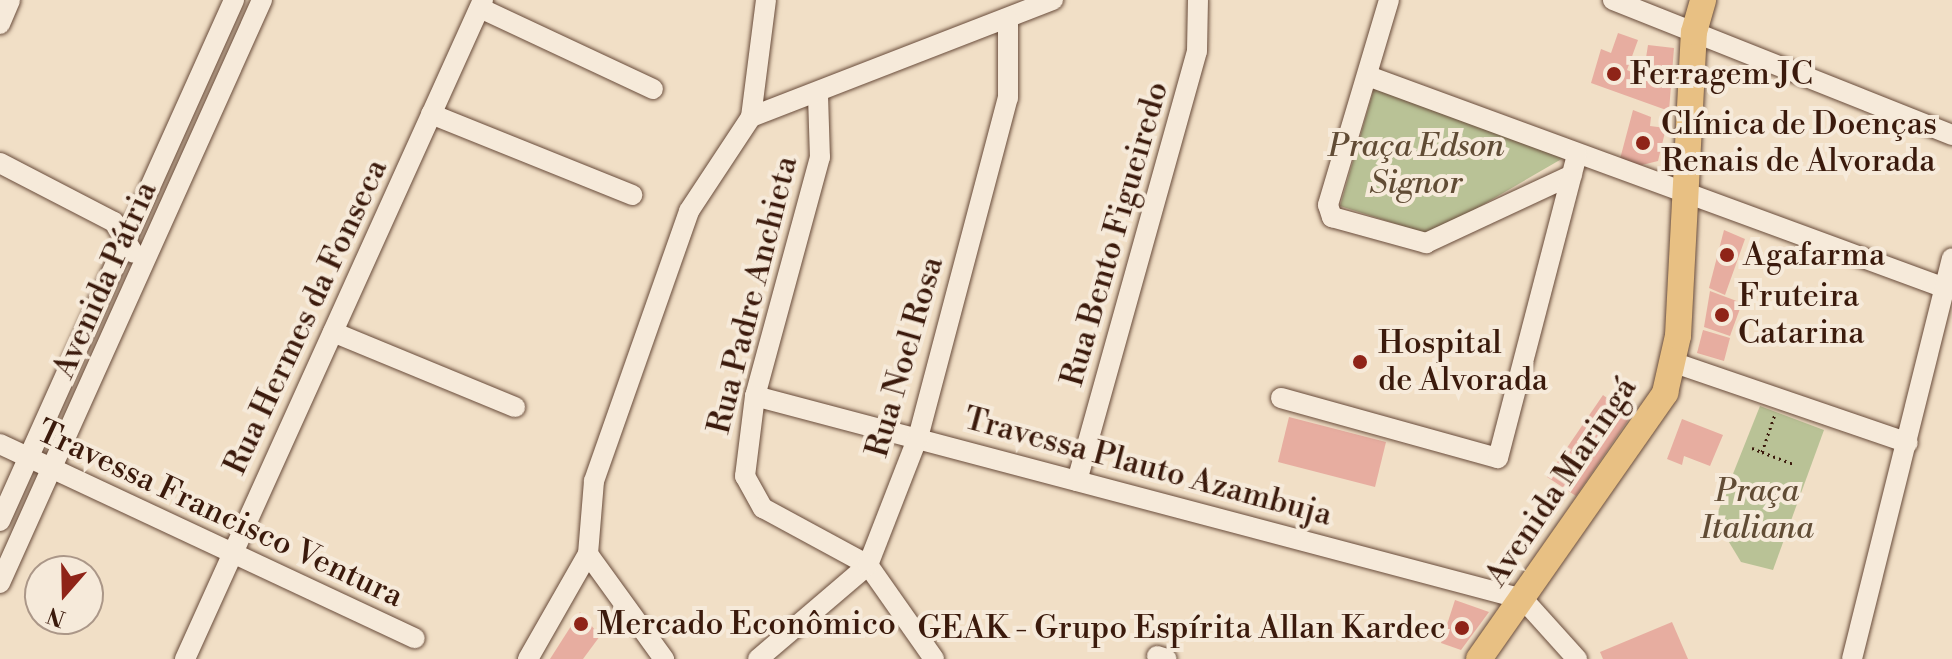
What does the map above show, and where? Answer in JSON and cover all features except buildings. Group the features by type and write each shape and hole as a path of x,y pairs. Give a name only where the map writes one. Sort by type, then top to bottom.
{"main road":[{"name":"Avenida Maringá","path":"1479,659 1653,417 1675,363 1689,195 1694,32 1703,0"}],"street":[{"path":"0,24 10,0"},
{"name":"Avenida Pátria","path":"0,521 129,243 234,0"},
{"name":"Avenida Pátria","path":"0,583 9,542 54,468 262,0"},
{"path":"751,117 818,95 1053,0"},
{"name":"Rua Bento Figueiredo","path":"1077,481 1197,51 1198,0"},
{"path":"1389,0 1328,205 1341,225 1426,243 1572,175"},
{"path":"1613,0 1952,135"},
{"path":"482,4 653,89"},
{"name":"Rua Hermes da Fonseca","path":"185,659 482,4"},
{"path":"528,659 588,554 594,481 689,211 751,117 758,4"},
{"name":"Rua Noel Rosa","path":"758,659 868,565 919,434 1008,98 1008,20"},
{"path":"1368,76 1945,288"},
{"name":"Rua Padre Anchieta","path":"818,95 820,157 755,396 743,462 754,501 868,565 934,659"},
{"path":"431,114 632,195"},
{"path":"1281,398 1498,458 1577,155"},
{"path":"164,162 185,172"},
{"path":"0,163 100,213 129,243 141,271"},
{"path":"1852,659 1952,258"},
{"path":"333,332 515,407"},
{"path":"1675,363 1908,443"},
{"path":"70,370 92,381"},
{"name":"Travessa Plauto Azambuja","path":"755,396 919,434 1077,481 1523,599"},
{"name":"Travessa Francisco Ventura","path":"0,444 230,555 415,638"},
{"path":"588,554 664,659"},
{"path":"1523,599 1577,659"}],"path":[{"path":"1762,452 1780,399"},
{"path":"1752,448 1794,464"}],"green space":[{"name":"Praça Edson Signor","path":"1375,85 1565,157 1431,235 1340,206"},
{"name":"Praça Italiana","path":"1760,406 1824,430 1773,570 1741,562 1715,519"}],"place":[{"name":"Ferragem JC","path":"1614,74"},
{"name":"Clínica de Doenças Renais de Alvorada","path":"1643,143"},
{"name":"Agafarma","path":"1727,255"},
{"name":"Fruteira Catarina","path":"1722,315"},
{"name":"Hospital de Alvorada","path":"1360,362"},
{"name":"Mercado Econômico","path":"581,624"},
{"name":"GEAK - Grupo Espírita Allan Kardec","path":"1462,628"}]}
